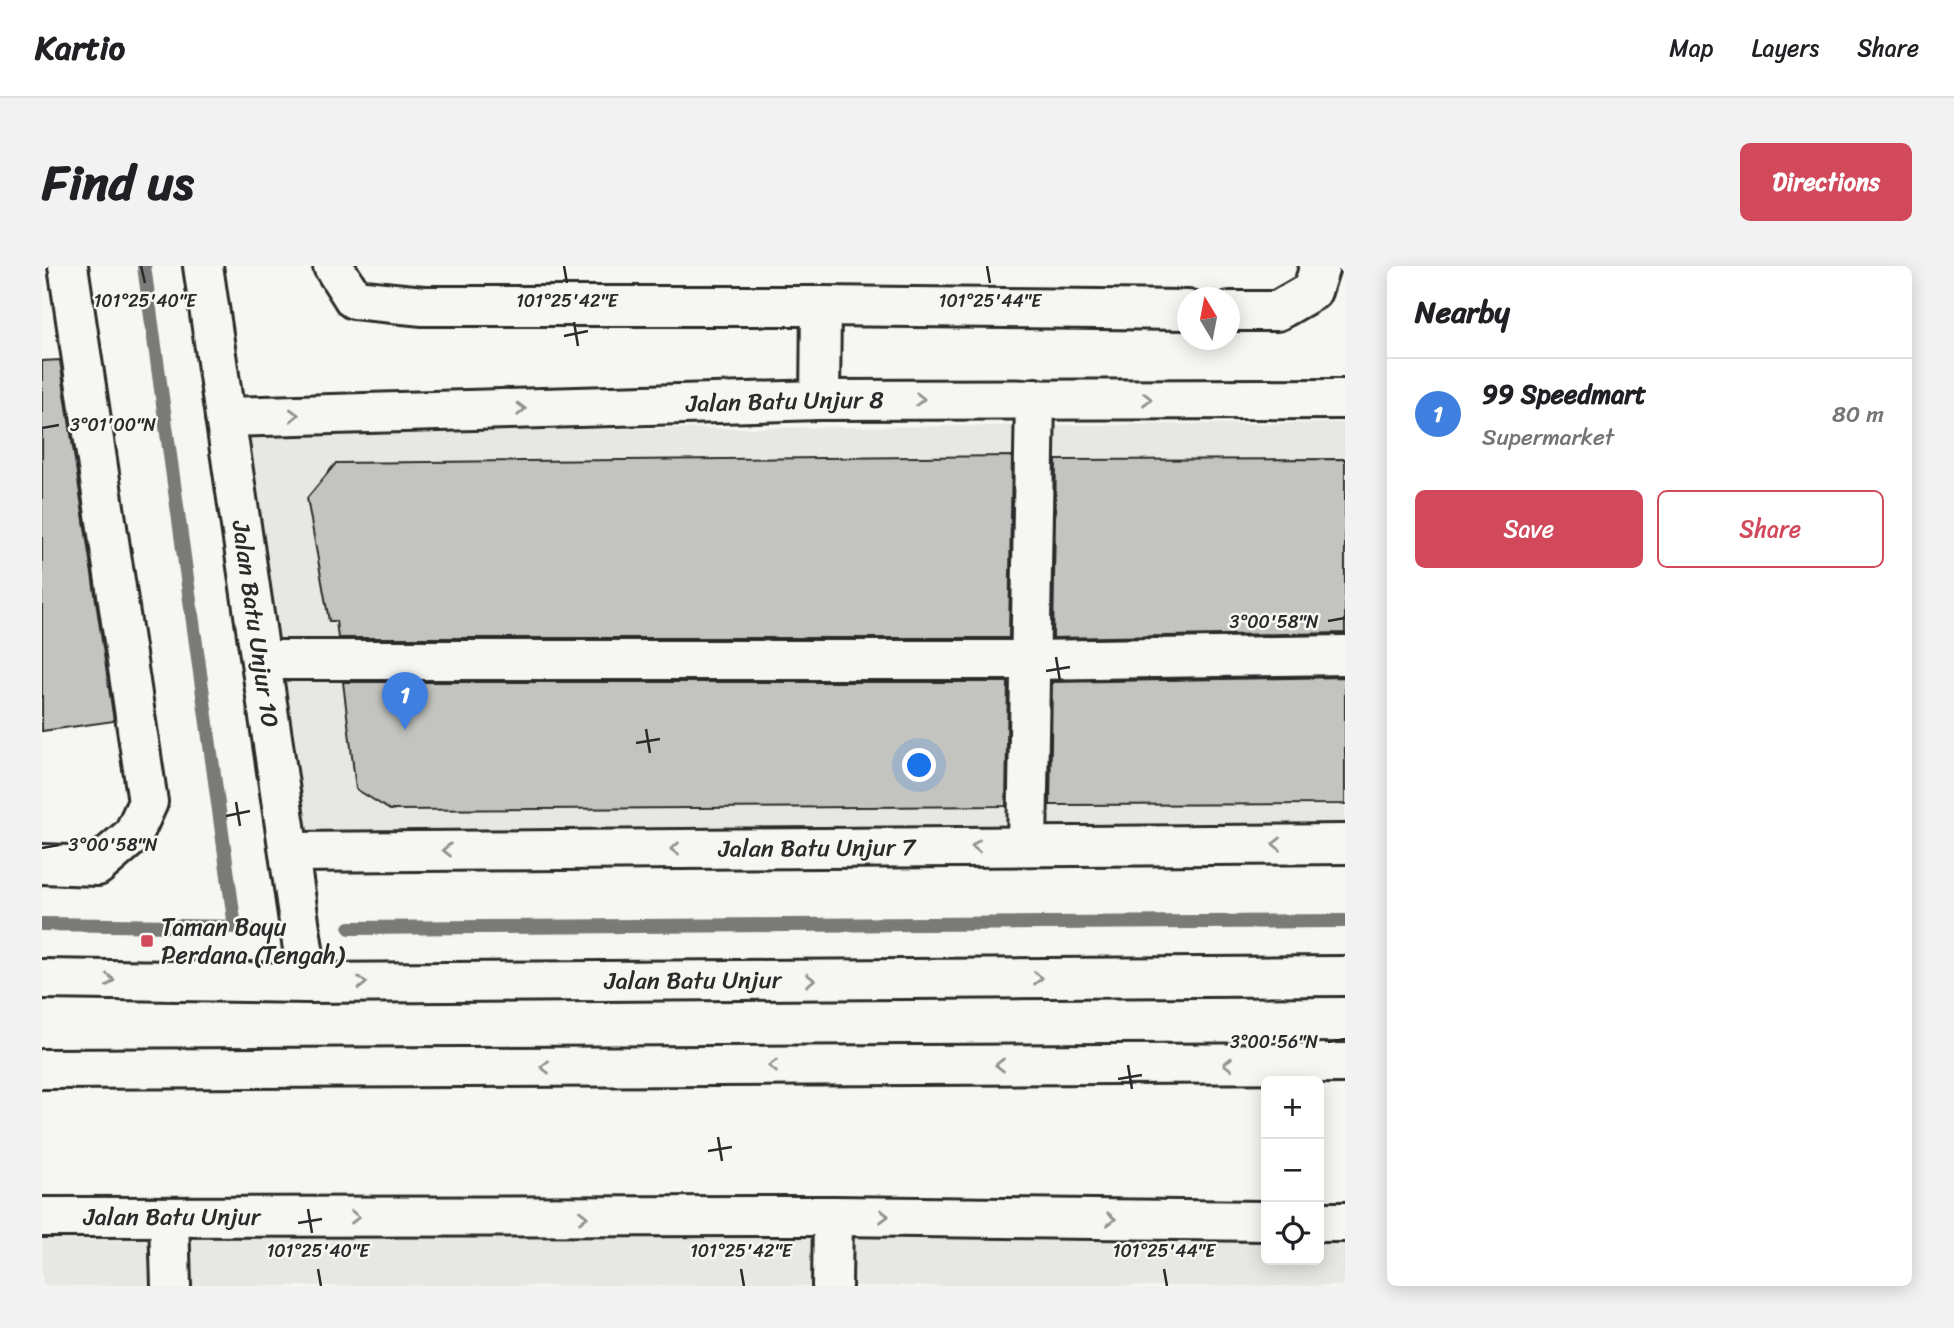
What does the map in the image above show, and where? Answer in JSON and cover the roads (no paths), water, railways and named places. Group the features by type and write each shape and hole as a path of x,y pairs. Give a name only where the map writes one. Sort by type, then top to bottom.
{"street":[{"path":"42,864 97,866 133,835 148,802 68,266"},
{"name":"Jalan Batu Unjur 10","path":"203,266 308,983"},
{"path":"333,266 354,299 423,306 1177,310"},
{"path":"1240,311 1277,311 1312,290 1320,266"},
{"path":"820,400 821,306"},
{"path":"1027,846 1035,398"},
{"name":"Jalan Batu Unjur 8","path":"225,417 820,400 1345,399"},
{"path":"261,660 1031,660 1345,655"},
{"name":"Jalan Batu Unjur 7","path":"289,852 1345,844"},
{"name":"Jalan Batu Unjur","path":"42,979 308,983 1345,976"},
{"path":"42,1069 1345,1063"},
{"path":"832,1216 832,1286"},
{"name":"Jalan Batu Unjur","path":"42,1217 832,1216 1261,1221"},
{"path":"169,1218 171,1286"},
{"path":"1324,1222 1345,1222"}],"waterway":[{"path":"144,266 235,927"},
{"path":"350,928 1345,921"},
{"path":"42,924 247,927"}],"place":[{"name":"99 Speedmart","path":"405,730"},
{"name":"Taman Bayu Perdana (Tengah)","path":"147,941"}]}
